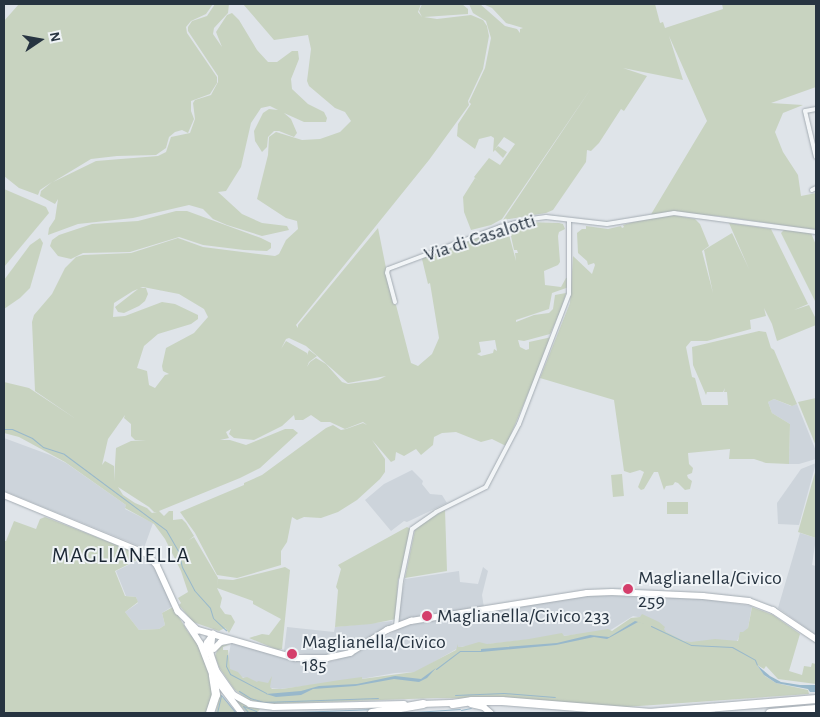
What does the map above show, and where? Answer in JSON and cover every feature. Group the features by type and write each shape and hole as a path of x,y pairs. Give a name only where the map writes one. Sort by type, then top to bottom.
{"highway":[{"path":"210,713 216,695 213,676"},
{"path":"644,713 816,699"},
{"path":"453,704 472,701 502,701 652,713"},
{"path":"372,713 424,704"},
{"path":"770,713 816,709"}],"main road":[{"path":"4,496 147,554 157,565 175,605 209,654 217,672 234,695 250,704 274,707 476,704 491,713"},
{"path":"185,620 198,630 289,657 327,658 356,650 396,626 411,621 587,593 638,592 749,601 781,614 816,639"},
{"path":"213,634 207,643 213,676 242,713"},
{"path":"209,654 221,642 232,639"},
{"path":"260,713 265,709 274,707"}],"street":[{"path":"816,109 805,111 816,157"},
{"name":"Via di Casalotti","path":"395,302 387,273 390,268 519,221 541,217 611,224 674,214 816,232"},
{"path":"396,626 401,581 412,529 436,512 486,486 519,424 569,294 569,221"}],"shaded area":[{"path":"774,399 791,406 797,404 816,451 816,459 799,464 789,464 790,424 772,413 768,402"},
{"path":"4,438 66,463 126,505 125,509 153,523 144,548 4,491"},
{"path":"816,463 799,525 778,524 777,503 801,469"},
{"path":"412,470 423,481 422,484 430,494 442,495 447,503 407,522 404,521 391,531 365,500 384,484"},
{"path":"800,533 816,538 812,565 816,566 816,635 778,608"},
{"path":"147,556 154,562 173,606 162,613 165,625 159,629 139,630 125,612 138,603 136,597 126,596 116,571"},
{"path":"483,567 488,571 482,595 484,608 396,622 405,579 459,571 460,582 478,584"},
{"path":"588,595 703,599 752,606 747,633 739,637 736,643 689,643 673,637 647,619 633,616 609,631 460,647 416,672 395,673 280,689 270,688 232,673 229,669 228,659 231,643 305,663 333,661 365,649 403,626"},
{"path":"392,621 391,626 355,647 342,652 319,656 284,651 287,627 334,632 335,627"}],"green space":[{"path":"19,4 213,4 206,14 191,21 186,27 187,33 217,77 217,83 210,94 191,101 191,111 194,119 188,133 182,130 175,132 169,137 166,148 156,155 91,159 53,182 96,161 158,156 166,152 171,137 190,133 195,119 193,103 195,100 211,95 218,82 218,76 188,31 188,27 192,21 207,16 215,4 229,4 228,13 214,28 213,34 222,47 216,32 227,15 232,13 239,20 257,50 268,62 277,62 292,51 298,51 299,59 291,79 292,89 308,104 324,112 327,118 326,122 304,122 284,113 291,119 297,133 294,137 274,131 268,137 267,147 262,152 255,141 254,131 263,113 269,109 278,110 270,106 261,108 251,123 241,167 226,191 218,192 242,214 262,223 287,226 289,230 262,236 227,225 213,219 203,209 189,205 133,218 78,224 48,235 49,228 55,219 58,199 55,204 40,196 41,191 52,182 40,190 38,195 19,188 4,176 4,21"},
{"path":"243,4 421,4 418,12 422,17 419,11 422,4 462,4 468,9 468,14 424,17 437,19 471,15 483,20 487,26 489,36 483,69 468,101 469,105 429,160 296,325 298,328 298,325 378,228 393,303 396,305 411,363 418,366 432,354 439,338 430,283 428,284 422,259 425,257 507,227 516,261 515,253 518,253 517,250 514,250 509,227 525,222 559,223 563,224 565,229 559,232 558,236 560,262 558,265 544,271 545,285 561,287 566,278 570,277 569,287 552,293 549,309 516,320 516,322 534,315 549,313 553,309 555,295 566,293 562,308 550,334 524,341 518,340 520,347 526,350 529,349 529,342 552,337 506,446 492,439 481,442 456,432 442,433 434,437 433,445 421,455 416,449 404,456 396,452 395,460 391,462 372,440 385,459 385,472 380,479 357,500 338,512 321,518 304,517 297,520 292,517 287,542 281,551 281,565 237,578 217,575 195,533 180,512 244,485 244,483 262,475 326,428 333,425 341,430 346,429 363,423 367,425 363,422 345,429 330,422 321,422 311,415 303,420 295,420 294,415 282,426 254,440 234,438 229,434 231,429 226,432 229,438 220,440 230,440 246,445 285,429 293,429 298,433 260,468 159,511 164,516 169,511 173,511 173,520 182,519 186,523 194,536 189,540 194,537 218,578 217,587 218,579 233,580 285,567 290,570 282,649 278,650 249,638 262,634 269,635 281,619 253,604 253,601 217,588 222,598 220,607 225,614 231,615 235,622 229,633 225,628 219,631 193,622 179,605 181,603 178,598 188,592 181,571 165,539 154,524 125,508 126,505 65,462 19,437 4,433 4,382 29,388 76,419 35,391 32,322 34,315 52,294 65,268 76,257 131,253 178,238 203,247 275,256 279,254 286,240 298,229 297,221 286,218 257,199 268,155 269,137 276,132 302,140 320,139 340,132 351,121 345,112 335,108 309,86 307,81 311,49 308,35 274,40","holes":["143,287 179,294 204,309 208,317 194,333 166,348 162,366 163,371 169,374 165,375 155,388 149,385 147,371 137,368 144,346 158,334 191,324 198,319 198,315 175,304 162,302 125,316 113,317 114,303 133,291 138,289 115,307 118,312 124,313 145,301 148,294 146,288 140,288","289,338 306,346 348,383 386,376 378,380 348,384 342,382 326,364 316,358 307,367 309,362 317,356 309,350 307,355 307,353 286,341 281,349 286,339","495,340 497,351 494,349 493,353 481,356 477,354 481,352 479,342","125,415 124,418 131,424 131,436 135,440 146,440 131,441 116,448 114,481 114,466 105,461 102,465 108,439","118,487 154,512 157,512 152,513 147,508 123,495"]},
{"path":"469,4 480,4 505,26 517,29 520,33 520,29 523,28 506,23 492,8 483,4 655,4 660,23 663,22 665,28 723,9 722,4 816,4 816,87 771,103 803,105 783,113 775,132 783,152 798,175 801,196 816,193 816,230 718,216 678,214 650,216 707,121 669,36 683,80 623,68 647,76 624,111 621,109 599,143 591,151 587,150 586,162 553,210 546,213 503,220 592,87 502,219 491,225 471,230 464,212 463,197 475,178 479,181 474,177 489,158 500,165 515,144 504,137 495,149 498,146 507,152 503,158 495,150 493,152 494,138 491,136 479,139 475,149 457,136 458,124 471,104 469,102 485,68 491,38 486,21 473,13"},
{"path":"4,189 46,207 49,213 4,267"},
{"path":"176,211 187,211 261,238 271,243 271,248 267,251 244,250 203,245 179,237 130,252 83,253 71,259 58,256 50,246 52,240 59,235 92,224 138,221"},
{"path":"672,215 695,219 700,224 709,246 702,251 713,293 704,250 732,233 749,269 729,223 771,229 808,304 794,310 809,305 816,319 816,325 777,341 772,324 764,308 766,316 750,320 751,329 707,341 691,341 686,347 692,377 695,378 702,405 728,405 727,392 724,392 725,388 723,392 707,392 706,395 693,365 692,347 759,331 766,332 771,348 774,350 797,404 792,406 774,399 768,402 772,413 790,424 789,464 766,463 754,459 729,459 730,449 688,453 689,464 693,468 692,473 687,475 692,481 690,489 685,490 675,482 673,485 666,486 664,490 658,472 654,472 644,489 641,490 638,487 644,472 640,470 630,473 624,471 614,400 540,378 570,303 573,256 592,274 595,265 594,263 588,265 587,261 578,253 577,233 582,229 586,229 586,226 608,229 621,226 622,228 624,227 623,225 640,220"},
{"path":"784,230 811,233 816,245 816,303 781,233"},
{"path":"40,238 43,243 30,288 4,309 4,280 30,245"},
{"path":"816,398 816,446 798,402"},
{"path":"816,469 816,538 798,532"},
{"path":"622,474 624,496 613,497 611,475"},
{"path":"667,502 688,502 688,514 667,514"},
{"path":"445,510 447,571 405,578 415,530 419,524"},
{"path":"45,517 145,556 115,571 125,596 136,597 138,602 125,612 139,630 159,629 165,625 162,613 173,607 188,632 198,643 211,675 214,691 207,713 4,713 4,541 6,541 14,521 36,529 40,519"},
{"path":"407,527 411,529 402,576 398,579 396,619 371,624 335,627 338,590 336,587 341,569 338,565"},
{"path":"752,607 773,615 800,634 789,671 802,675 804,666 811,667 812,663 816,664 816,684 778,679 766,666 764,669 757,665 765,676 776,683 808,690 809,694 625,707 491,699 437,698 265,704 247,699 234,689 219,667 215,656 219,646 231,644 223,647 223,650 228,650 230,669 238,672 243,678 247,677 257,682 268,683 272,676 270,687 272,689 282,689 362,677 362,679 414,672 456,650 458,644 458,647 462,647 479,642 487,644 562,633 564,636 608,629 612,631 631,618 640,617 642,614 659,622 665,627 666,632 684,641 715,639 738,641 740,632 748,628"},
{"path":"220,694 222,697 236,713 216,713"},
{"path":"235,699 247,706 260,709 257,713 247,713"}],"water":[{"path":"635,621 651,626 638,622 607,639 594,637 556,645 481,652 481,649 557,643 590,635 609,637"},
{"path":"757,665 781,682 816,685 816,692 776,683 764,675"},
{"path":"436,668 427,678 419,682 394,679 355,686 313,689 301,695 276,697 266,694 301,691 319,686 357,684 395,676 421,679"}],"waterway":[{"path":"4,429 12,429 32,438 43,447 64,454 166,530 178,551 182,567 194,590 210,608 213,618 226,630"},
{"path":"651,626 691,645 732,647 755,660 757,665"},
{"path":"436,669 460,651 481,651"},
{"path":"227,655 226,666 230,674 266,693"},
{"path":"239,691 250,698 263,702 378,698"},
{"path":"455,695 504,693 555,697"},
{"path":"217,713 221,695 236,713"},
{"path":"249,713 243,706 256,711 255,713"},
{"path":"461,710 471,708"},
{"path":"271,713 375,709"},
{"path":"400,713 460,709"}],"place":[{"name":"Maglianella/Civico 259","path":"628,589"},
{"name":"Maglianella/Civico 233","path":"427,616"},
{"name":"Maglianella/Civico 185","path":"292,654"}],"district":[{"name":"MAGLIANELLA","path":"121,556"}]}
